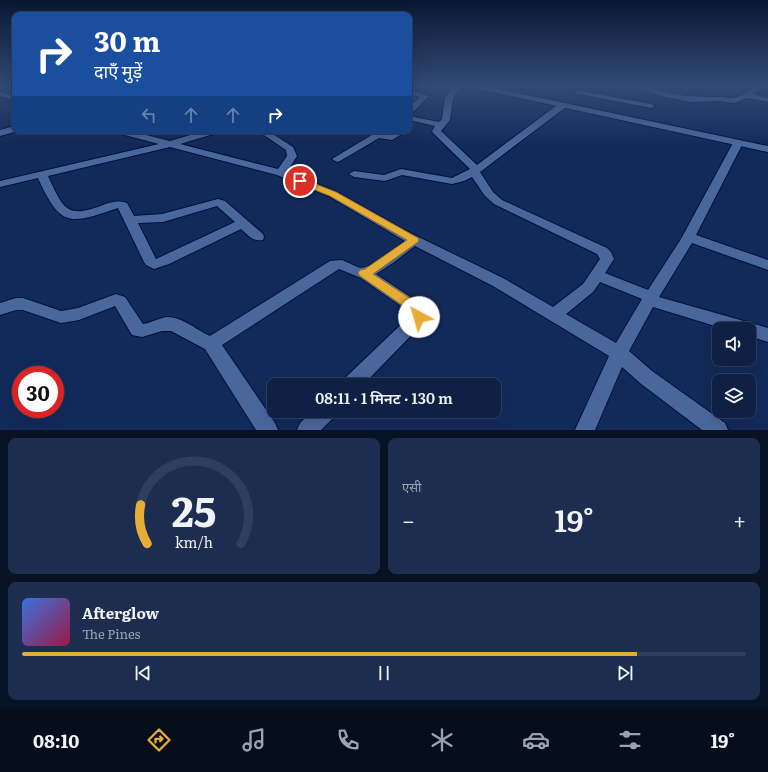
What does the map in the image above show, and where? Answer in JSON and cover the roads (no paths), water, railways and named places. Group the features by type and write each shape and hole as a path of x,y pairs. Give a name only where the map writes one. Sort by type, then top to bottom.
{"street":[{"path":"448,106 447,117 437,129 437,133 476,171 489,194 498,202 602,251 606,255 607,259 597,275 581,295 554,315"},
{"path":"354,174 385,178 401,172 452,181 476,171 565,106"},
{"path":"571,106 768,149"},
{"path":"717,106 729,108 731,106"},
{"path":"412,119 441,126"},
{"path":"412,127 432,123"},
{"path":"0,133 12,129"},
{"path":"132,134 281,174 333,194 414,240 498,282 619,353 646,377 718,430"},
{"path":"0,184 170,144 204,134"},
{"path":"267,134 290,149 292,152 292,156 281,174"},
{"path":"337,159 378,136 392,137 398,134"},
{"path":"585,430 619,353 688,237 738,143"},
{"path":"42,175 58,207 78,216 121,204 123,205 151,262 154,264 243,223"},
{"path":"131,220 163,218 218,202 221,203 258,237"},
{"path":"688,237 768,265"},
{"path":"213,344 222,335 335,264 339,263 358,272 369,272 414,240"},
{"path":"359,378 419,317 418,310 364,273"},
{"path":"597,275 650,299 725,322"},
{"path":"0,309 16,304 23,304 61,317 79,314 116,300 120,301 138,330 145,330 169,324 180,327 201,341 213,344"},
{"path":"756,331 768,335"},
{"path":"213,344 218,356 268,430"},
{"path":"306,430 319,418"}]}
